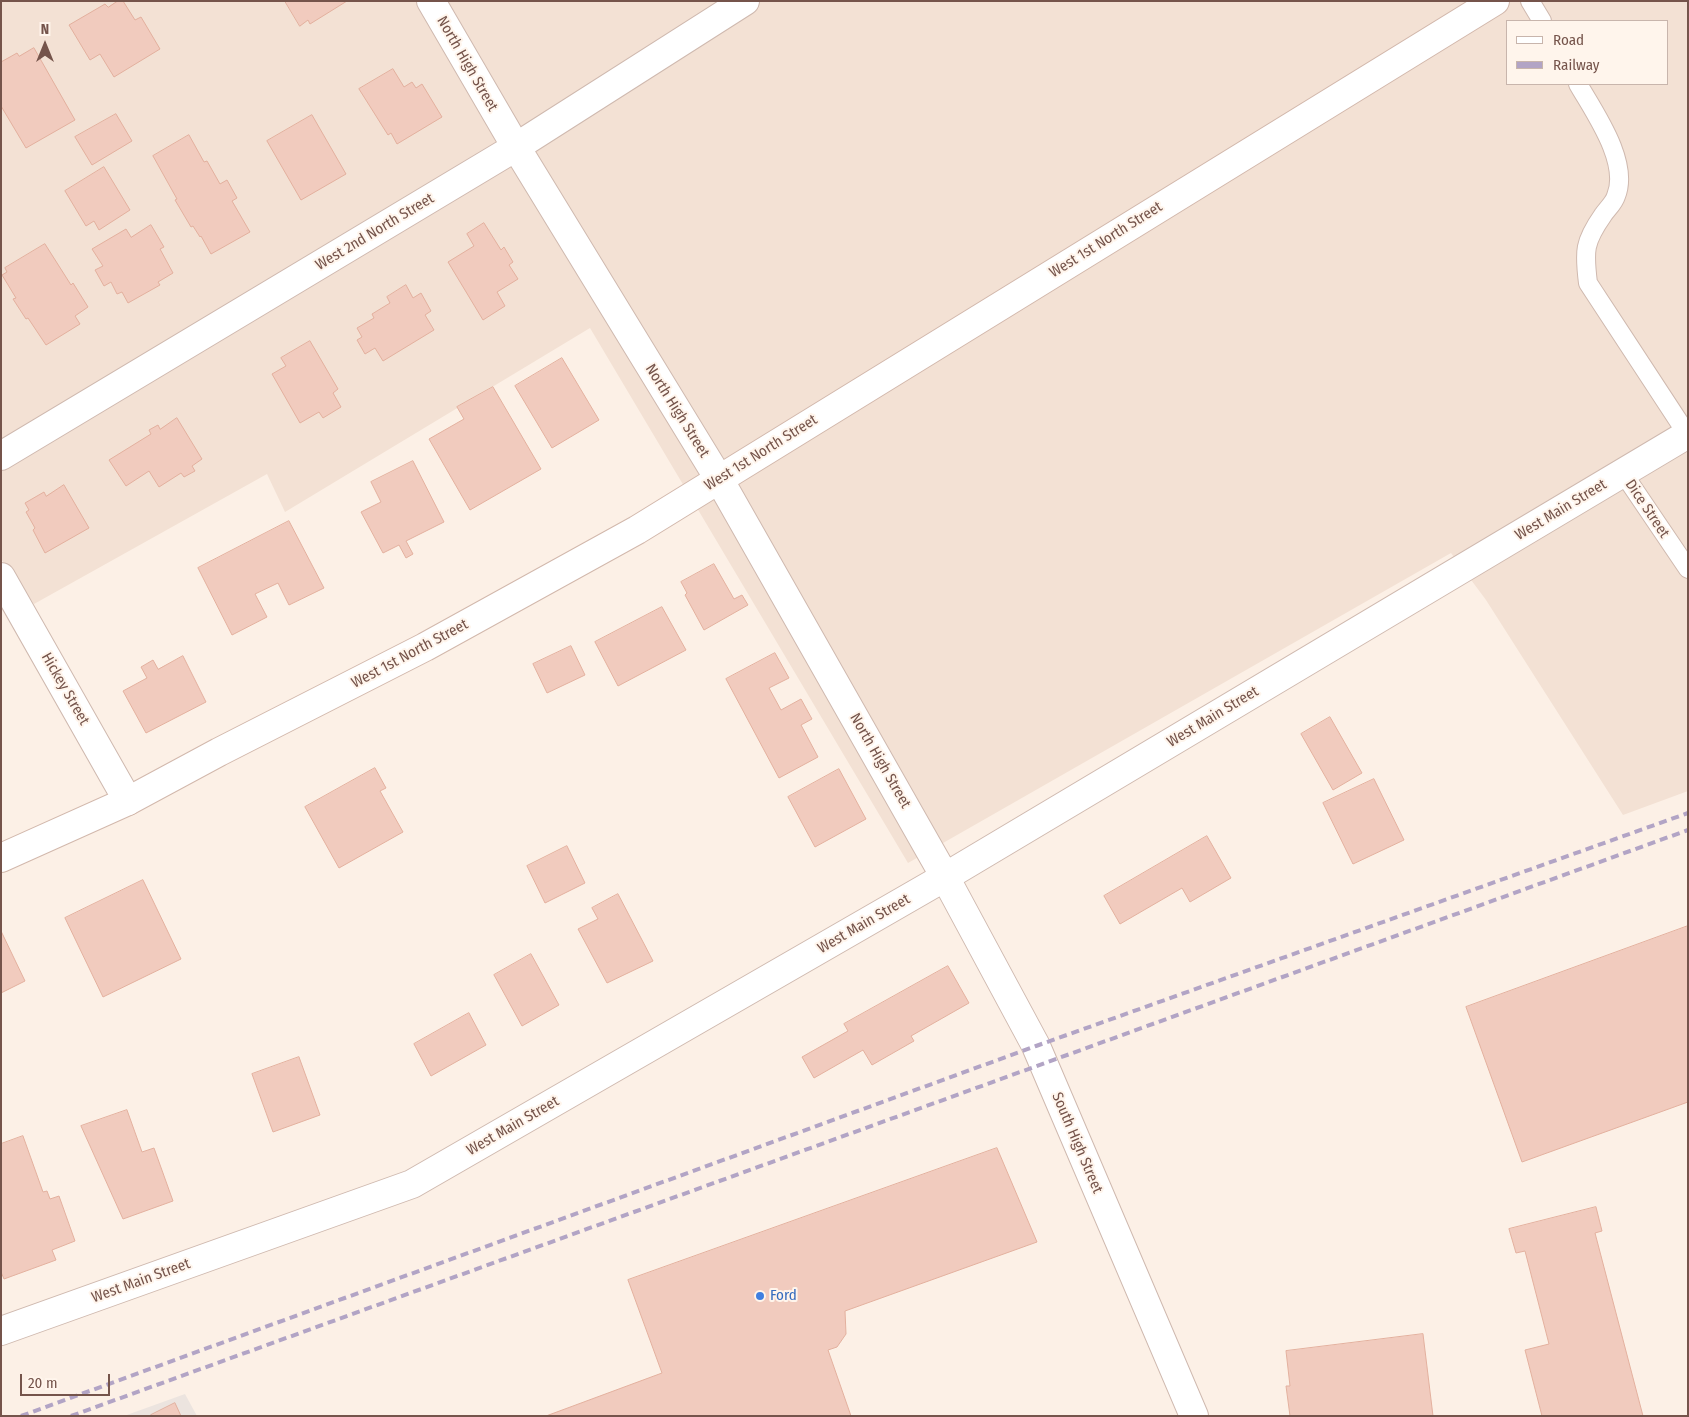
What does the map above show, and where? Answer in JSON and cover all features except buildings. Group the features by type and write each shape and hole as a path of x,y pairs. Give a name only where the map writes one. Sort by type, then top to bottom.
{"street":[{"name":"North High Street","path":"430,1 516,147 719,479 945,877"},
{"name":"West 2nd North Street","path":"1,456 516,147 745,1"},
{"name":"West 1st North Street","path":"1,858 128,801 219,752 434,643 637,530 1495,1"},
{"name":"West Main Street","path":"1,1331 412,1184 945,877 1687,434"},
{"name":"Hickey Street","path":"1,578 128,801"},
{"name":"South High Street","path":"945,877 1036,1046 1194,1416"}],"lane":[{"path":"1530,1 1541,20"},
{"path":"1579,85 1604,130 1618,161 1619,177 1616,196 1588,238 1585,258 1588,283 1687,434"},
{"name":"Dice Street","path":"1623,473 1688,569"}],"shaded area":[{"path":"1,1 1688,1 1688,791 1623,815 1486,600 1451,553 908,863 590,328 285,512 267,474 34,604 1,559"},
{"path":"185,1394 197,1416 124,1416"}],"railway":[{"path":"21,1416 1036,1046 1688,813"},
{"path":"71,1416 1688,830"}],"place":[{"name":"Ford","path":"760,1296"}]}
